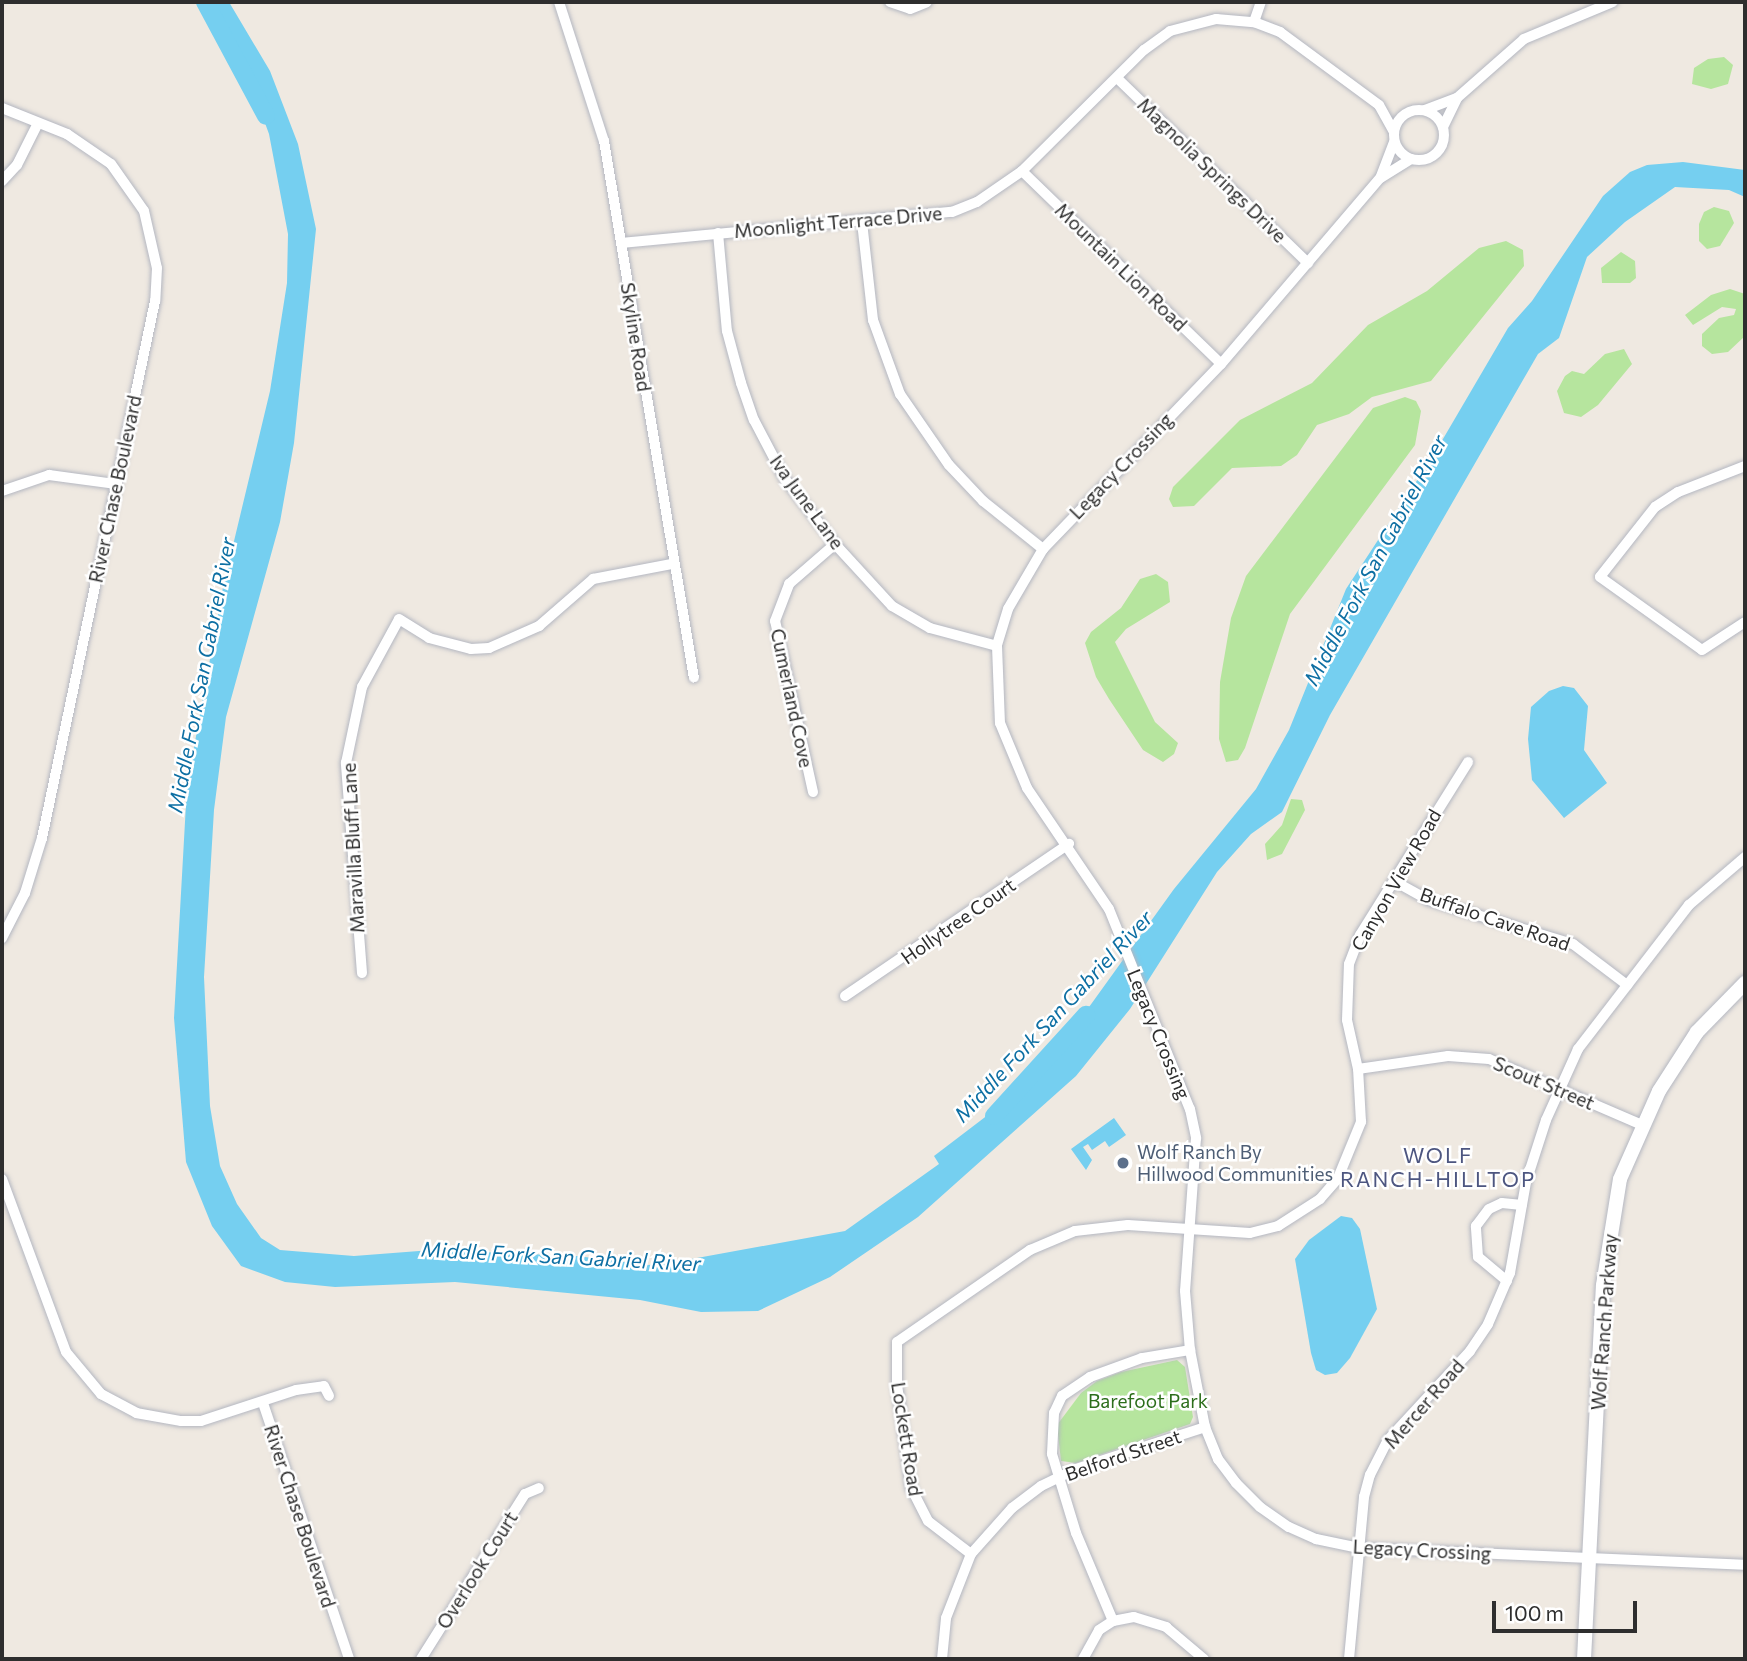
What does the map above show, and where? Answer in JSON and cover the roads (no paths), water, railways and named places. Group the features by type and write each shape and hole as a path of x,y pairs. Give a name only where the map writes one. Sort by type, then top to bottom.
{"street":[{"name":"Skyline Road","path":"559,2 604,141 694,678"},
{"path":"890,2 901,8 927,2"},
{"path":"1254,22 1261,2"},
{"path":"1405,113 1425,110 1457,98 1524,39 1606,3"},
{"name":"Moonlight Terrace Drive","path":"621,243 952,212 977,202 1022,171 1117,78 1170,31 1216,19 1254,22 1280,32 1379,105 1405,113"},
{"name":"Magnolia Springs Drive","path":"1117,78 1308,263"},
{"path":"1425,110 1443,127 1457,98"},
{"name":"Moonlight Terrace Drive","path":"1379,105 1394,137"},
{"name":"River Chase Boulevard","path":"2,108 67,134 110,164 144,211 153,241 155,301 42,838 25,893 2,938"},
{"name":"Legacy Crossing","path":"1380,178 1405,113"},
{"path":"2,181 17,166 38,123"},
{"name":"Legacy Crossing","path":"1443,127 1444,141 1435,155 1411,159 1380,178 1221,364 1043,549 1009,609 997,646 996,692 1008,747 1027,788 1069,844 1118,929 1189,1109 1196,1138 1185,1291 1189,1350 1205,1427 1219,1459 1259,1507 1316,1539 1359,1548 1745,1565"},
{"path":"1394,137 1411,159"},
{"name":"Mountain Lion Road","path":"1022,171 1221,364"},
{"path":"862,222 873,320 900,394 949,465 983,501 1043,549"},
{"name":"Iva June Lane","path":"718,233 727,331 754,420 785,479 835,544 892,606 909,617 955,638 997,646"},
{"path":"1745,466 1678,492 1655,507 1600,577 1702,650 1745,622"},
{"path":"2,491 49,475 116,484"},
{"name":"Cumerland Cove","path":"813,792 775,621 789,583 835,544"},
{"name":"Maravilla Bluff Lane","path":"362,973 346,762 361,689 399,619 437,641 489,648 539,626 593,579 673,564"},
{"name":"Canyon View Road","path":"897,1342 1021,1255 1075,1231 1128,1226 1232,1234 1268,1228 1320,1199 1338,1178 1357,1138 1362,1106 1358,1069 1347,1020 1349,964 1360,935 1468,762"},
{"name":"Hollytree Court","path":"845,996 1069,844"},
{"name":"Mercer Road","path":"1349,1659 1364,1497 1388,1440 1470,1351 1507,1281 1522,1205 1560,1088 1578,1049 1689,905 1745,857"},
{"name":"Buffalo Cave Road","path":"1394,881 1428,900 1573,944 1627,985"},
{"name":"Wolf Ranch Parkway","path":"1584,1659 1610,1225 1620,1180 1642,1125 1697,1032 1745,983"},
{"name":"Scout Street","path":"1358,1069 1469,1056 1509,1065 1642,1125"},
{"name":"River Chase Boulevard","path":"2,1179 55,1326 88,1384 118,1405 166,1421 201,1421 262,1403 349,1659"},
{"path":"1507,1281 1478,1257 1476,1226 1489,1209 1502,1203 1522,1205"},
{"name":"Lockett Road","path":"897,1342 897,1384 911,1488 928,1521 971,1554"},
{"path":"1113,1621 1059,1476 1049,1434 1062,1396 1090,1377 1142,1359 1189,1350"},
{"path":"262,1403 296,1390 324,1386 329,1396"},
{"name":"Belford Street","path":"942,1659 946,1618 971,1554 1012,1508 1059,1476 1205,1427"},
{"name":"Overlook Court","path":"421,1659 525,1494 539,1488"},
{"path":"1083,1659 1092,1637 1113,1621 1150,1619 1204,1659"}],"water":[{"path":"197,2 229,2 270,71 298,144 316,229 294,443 280,522 226,717 214,810 204,977 210,1106 220,1166 237,1204 261,1238 280,1250 354,1256 432,1250 577,1256 648,1265 845,1231 939,1164 934,1156 1018,1092 1061,1046 1174,889 1256,789 1289,730 1346,589 1433,456 1508,328 1532,301 1603,196 1630,172 1647,165 1683,162 1745,170 1745,197 1729,190 1675,187 1625,222 1587,257 1559,338 1538,354 1330,715 1282,812 1251,834 1217,872 1130,1009 1076,1076 918,1217 830,1277 758,1311 701,1312 640,1300 455,1282 335,1287 285,1282 241,1266 212,1226 186,1162 174,1018 187,786 223,587 270,391 287,283 288,234 269,134 247,74"},
{"path":"1563,686 1574,688 1588,706 1584,750 1607,783 1564,818 1532,780 1528,739 1531,707 1549,691"},
{"path":"1114,1118 1126,1135 1109,1147 1105,1141 1092,1150 1088,1144 1083,1147 1092,1160 1086,1170 1071,1149"},
{"path":"1341,1216 1352,1218 1360,1229 1377,1309 1350,1358 1337,1373 1325,1375 1316,1370 1311,1353 1295,1259 1309,1240"}],"waterway":[{"name":"Middle Fork San Gabriel River","path":"205,2 266,116"},
{"name":"Middle Fork San Gabriel River","path":"994,1116 1086,1015"}],"place":[{"name":"Wolf Ranch By Hillwood Communities","path":"1123,1163"}],"district":[{"name":"WOLF RANCH-HILLTOP","path":"1438,1167"}],"park label":[{"name":"Barefoot Park","path":"1148,1401"}]}
